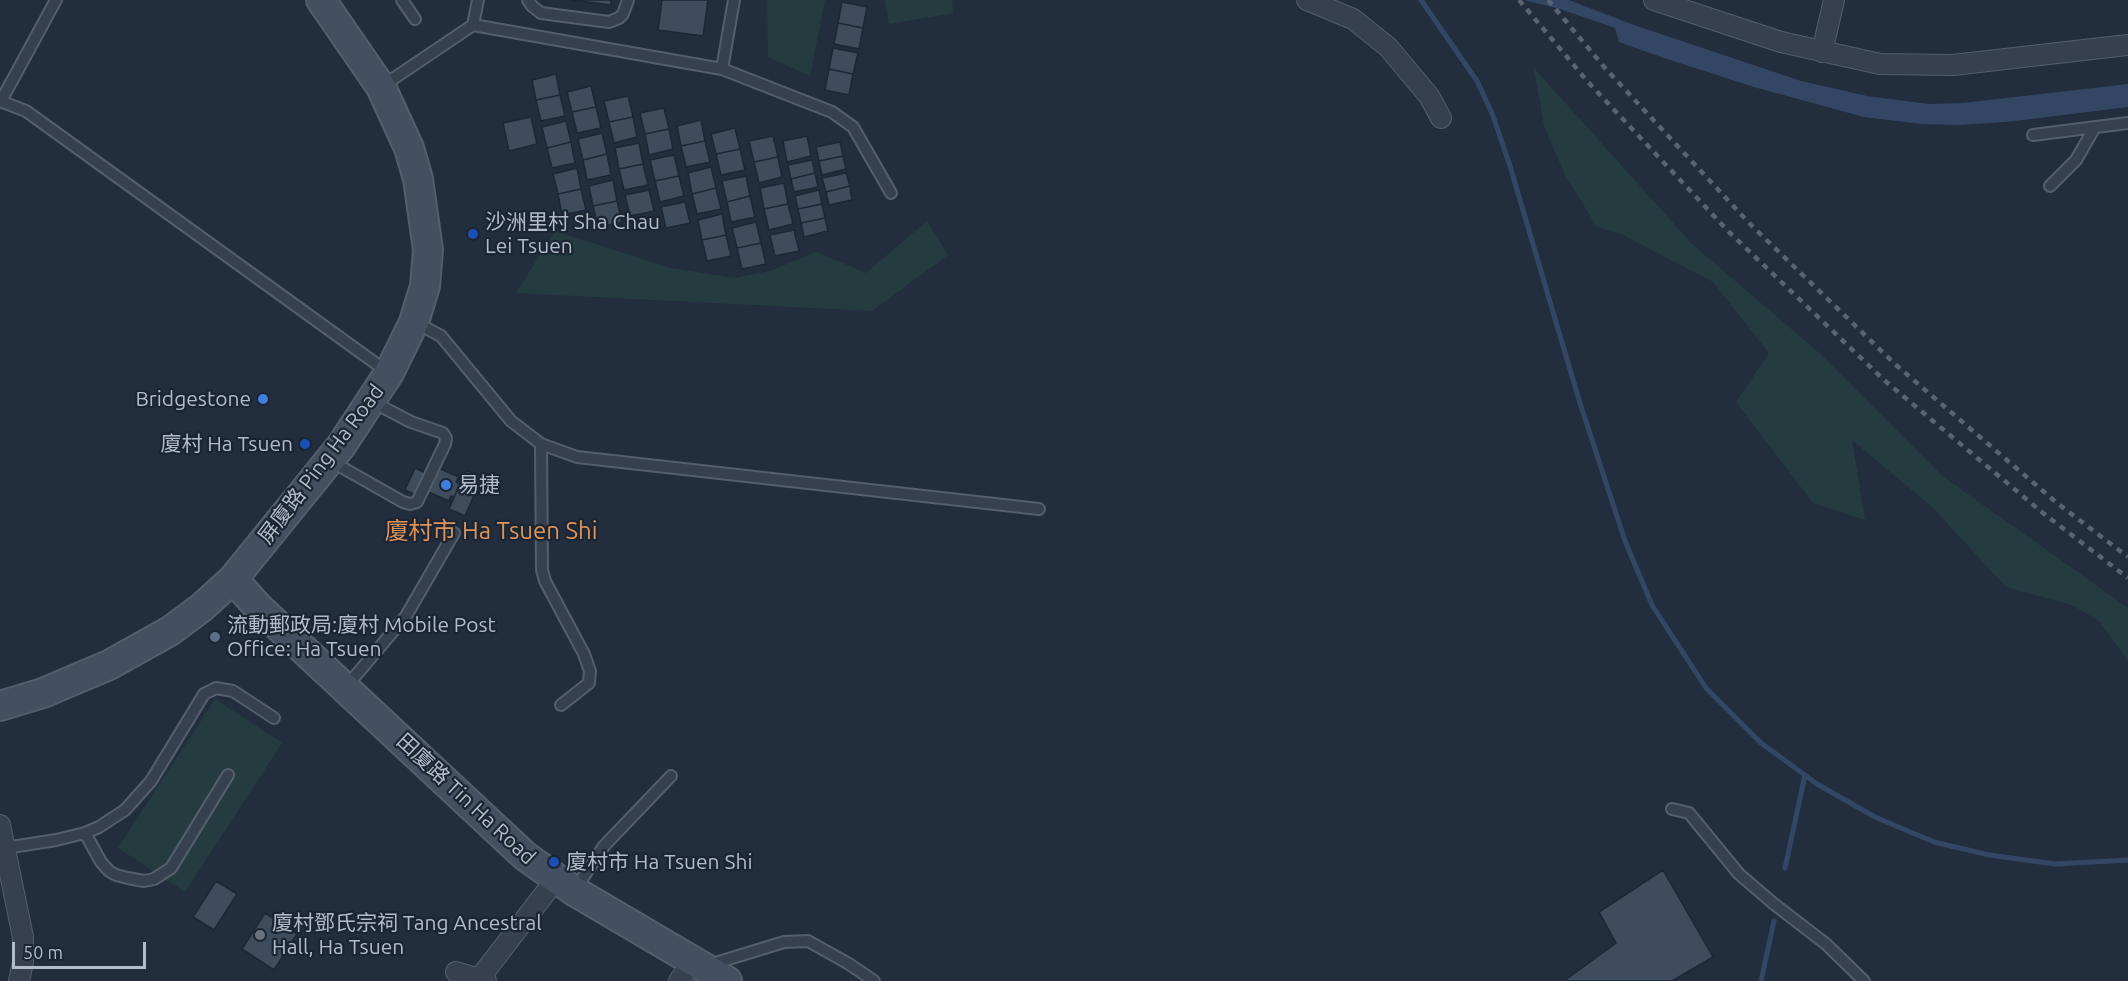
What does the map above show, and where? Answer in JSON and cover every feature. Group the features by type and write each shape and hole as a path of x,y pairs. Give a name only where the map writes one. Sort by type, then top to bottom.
{"street":[{"name":"屏廈路 Ping Ha Road","path":"0,706 78,680 138,650 170,631 201,608 233,579 329,460 371,401 389,373 414,322 425,286 428,250 418,179 409,148 381,87 321,0"},
{"path":"1307,0 1353,19 1389,47 1429,96 1441,118"},
{"path":"1654,0 1684,5 1781,42 1880,64 1953,65 2128,45"},
{"path":"1822,52 1834,0"},
{"name":"田廈路 Tin Ha Road","path":"233,579 258,607 525,856 565,885 700,972"},
{"path":"2,837 23,937 23,962 19,981"},
{"path":"456,972 482,980 565,885"}],"lane":[{"path":"56,0 0,101 26,111 389,373"},
{"path":"402,0 415,19"},
{"path":"473,25 478,0"},
{"path":"528,0 541,13 609,22 623,14 628,0"},
{"path":"722,69 734,0"},
{"path":"381,87 473,25 722,69 832,112 853,127 891,193"},
{"path":"2032,135 2128,123"},
{"path":"2050,186 2076,160 2095,127"},
{"path":"414,322 441,336 511,420 541,444 577,457 1039,508"},
{"path":"329,460 403,502 410,504 417,502 446,438 443,433 411,422 371,401"},
{"path":"541,444 544,581 584,654 590,671 589,683 561,705"},
{"path":"346,687 406,616 454,533"},
{"path":"2,837 56,840 85,833 111,820 138,798 151,782 204,694 216,688 233,692 274,717"},
{"path":"85,833 101,862 109,871 144,881 154,879 171,868 228,775"},
{"path":"565,885 671,776"},
{"path":"1672,809 1689,813 1739,874 1826,944 1864,981"},
{"path":"700,972 784,942 808,941 874,981"}],"green space":[{"path":"767,0 825,0 810,76 768,57"},
{"path":"885,0 952,0 953,13 889,24"},
{"path":"1534,68 1692,244 1817,351 1941,475 2128,608 2128,661 2099,621 2072,605 2006,587 1932,507 1852,440 1865,520 1813,503 1736,402 1769,353 1713,282 1621,234 1597,227 1565,175 1544,126"},
{"path":"927,221 948,255 872,311 516,293 555,231 670,268 735,278 770,271 816,252 866,273"},
{"path":"215,699 282,743 185,892 118,848"}],"water":[{"path":"1524,0 1569,0 1631,24 1801,81 1867,96 1929,104 1963,103 2128,84 2128,107 2006,122 1958,125 1922,124 1864,117 1754,87 1664,58 1619,42 1615,28 1560,9"}],"building":[{"path":"572,0 611,0 611,5"},
{"path":"662,0 708,0 703,36 658,30"},
{"path":"842,2 867,7 863,28 838,23"},
{"path":"838,23 863,28 859,49 834,44"},
{"path":"833,48 858,53 853,74 829,69"},
{"path":"829,69 853,74 849,95 825,90"},
{"path":"556,74 560,95 536,100 532,80"},
{"path":"591,86 596,107 572,112 567,92"},
{"path":"560,95 565,116 541,121 536,100"},
{"path":"628,96 633,117 609,122 604,101"},
{"path":"596,107 601,128 577,133 572,112"},
{"path":"664,108 669,129 645,134 640,113"},
{"path":"531,117 537,144 509,151 503,123"},
{"path":"633,117 637,137 614,143 609,122"},
{"path":"701,120 705,141 681,146 677,126"},
{"path":"566,121 571,142 547,148 542,127"},
{"path":"735,128 740,149 716,154 711,134"},
{"path":"669,129 673,149 649,155 645,134"},
{"path":"602,133 607,154 583,160 578,139"},
{"path":"773,136 778,157 754,162 749,141"},
{"path":"807,136 811,156 787,162 783,141"},
{"path":"705,141 710,162 686,167 681,146"},
{"path":"571,142 575,163 552,168 547,148"},
{"path":"840,142 843,156 819,161 816,147"},
{"path":"639,143 643,164 619,169 615,148"},
{"path":"740,149 745,170 721,175 716,154"},
{"path":"607,154 611,175 587,180 583,160"},
{"path":"674,155 679,176 655,181 650,160"},
{"path":"843,156 846,169 822,175 819,161"},
{"path":"778,157 782,177 759,183 754,162"},
{"path":"812,160 815,173 791,179 788,165"},
{"path":"643,164 648,185 624,190 619,169"},
{"path":"711,167 716,188 692,194 688,173"},
{"path":"577,168 581,189 558,194 553,174"},
{"path":"815,173 818,187 794,192 791,179"},
{"path":"846,173 850,186 826,192 822,178"},
{"path":"679,176 684,196 660,202 655,181"},
{"path":"746,176 750,196 727,202 722,181"},
{"path":"613,180 617,201 593,206 589,186"},
{"path":"784,183 788,204 764,209 760,188"},
{"path":"850,186 852,200 829,205 826,192"},
{"path":"716,188 721,209 697,214 692,194"},
{"path":"581,189 586,210 562,215 558,194"},
{"path":"649,190 654,211 630,216 625,195"},
{"path":"819,190 822,204 798,209 795,196"},
{"path":"750,196 755,217 731,222 727,202"},
{"path":"617,201 622,222 598,227 593,206"},
{"path":"685,202 690,223 666,228 661,207"},
{"path":"788,204 793,224 769,230 764,209"},
{"path":"822,204 825,218 801,223 798,209"},
{"path":"722,214 726,235 702,240 698,220"},
{"path":"825,218 828,231 804,237 801,223"},
{"path":"756,222 761,243 737,248 732,228"},
{"path":"794,230 799,251 775,256 770,235"},
{"path":"726,235 731,256 707,261 702,240"},
{"path":"761,243 766,264 742,269 737,248"},
{"path":"436,467 459,477 456,482 460,484 454,497 451,496 449,501 424,490 421,497 405,490 415,468 432,476"},
{"path":"466,470 482,477 465,516 449,509"},
{"path":"1663,870 1713,957 1672,981 1564,981 1616,943 1599,912"},
{"path":"216,881 237,894 214,930 193,917"},
{"path":"265,913 297,934 274,970 242,949"}],"waterway":[{"path":"1421,0 1477,81 1492,113 1510,166 1579,400 1625,541 1652,605 1706,688 1761,743 1817,784 1875,817 1934,842 1989,855 2055,864 2128,860"},
{"path":"1785,868 1805,775"},
{"path":"1761,981 1774,921"}],"railway":[{"path":"1519,0 1588,82 1729,232 1884,380 2043,513 2128,578"},
{"path":"1548,0 1605,68 1751,225 1896,365 2057,503 2128,557"}],"place":[{"name":"沙洲里村 Sha Chau Lei Tsuen","path":"473,234"},
{"name":"Bridgestone","path":"263,399"},
{"name":"廈村 Ha Tsuen","path":"305,444"},
{"name":"易捷","path":"446,485"},
{"name":"流動郵政局:廈村 Mobile Post Office: Ha Tsuen","path":"215,637"},
{"name":"廈村市 Ha Tsuen Shi","path":"554,862"},
{"name":"廈村鄧氏宗祠 Tang Ancestral Hall, Ha Tsuen","path":"260,935"}],"district":[{"name":"廈村市 Ha Tsuen Shi","path":"491,531"}]}
